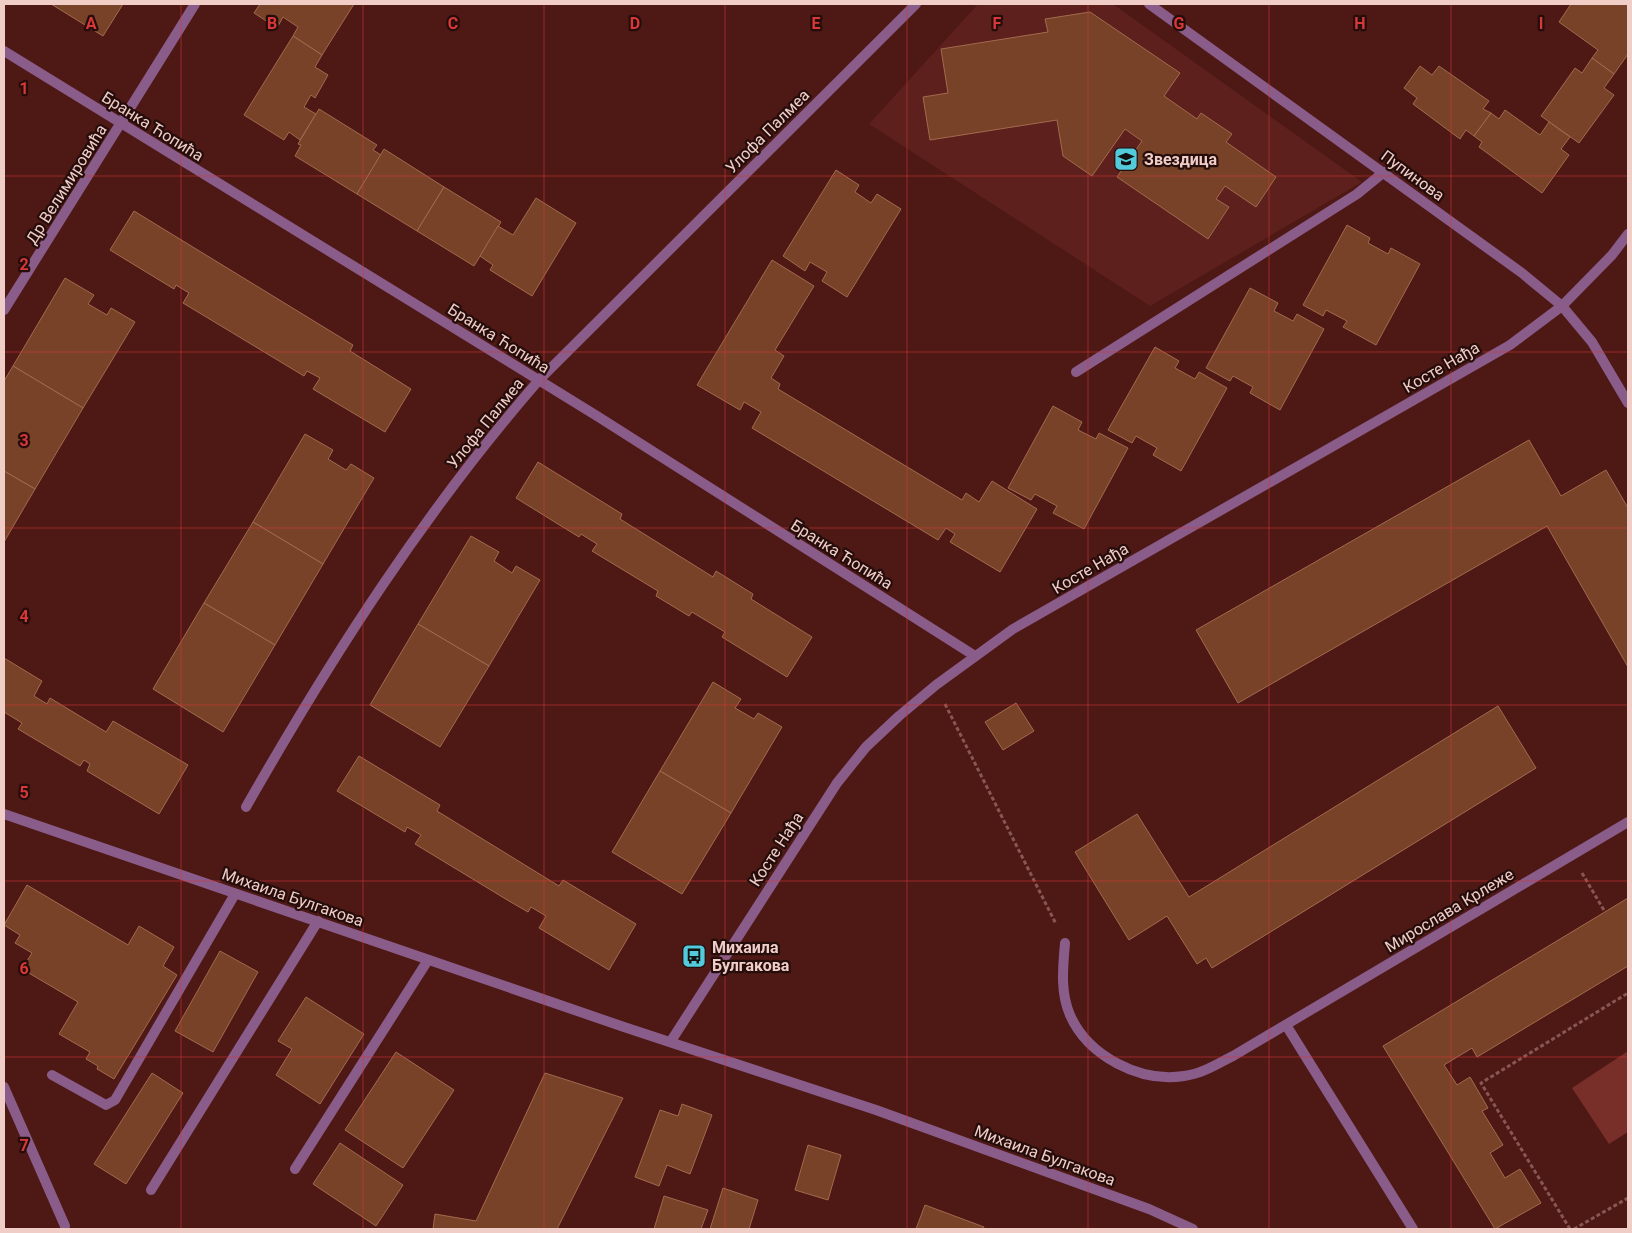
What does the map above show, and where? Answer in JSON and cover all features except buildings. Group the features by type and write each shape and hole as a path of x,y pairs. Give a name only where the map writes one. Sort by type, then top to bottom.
{"street":[{"name":"Др Велимировића","path":"4,310 122,124 195,4"},
{"name":"Улофа Палмеа","path":"246,806 291,728 388,574 449,490 539,380 916,4"},
{"name":"Пупинова","path":"1149,4 1384,172 1522,273 1562,306 1592,342 1628,403"},
{"name":"Бранка Ћопића","path":"4,51 539,380 974,656"},
{"path":"1076,372 1357,194 1384,172"},
{"name":"Косте Нађа","path":"671,1041 837,783 866,747 936,685 1013,629 1510,345 1562,306 1612,255 1628,234"},
{"name":"Михаила Булгакова","path":"4,814 428,960 885,1114 1149,1209 1194,1229"},
{"name":"Мирослава Крлеже","path":"1065,943 1063,992 1070,1015 1082,1035 1097,1050 1117,1063 1138,1073 1183,1077 1204,1072 1628,822"},
{"path":"52,1075 106,1105 115,1100 235,894"},
{"path":"151,1190 318,922"},
{"path":"295,1168 428,960"},
{"path":"1286,1025 1413,1229"},
{"path":"4,1087 65,1226"}],"path":[{"path":"936,685 1065,943"},
{"path":"1571,855 1605,912"},
{"path":"1570,1229 1481,1083 1628,993"},
{"path":"1574,1229 1628,1198"}],"shaded area":[{"name":"Звездица","path":"978,4 1113,4 1362,182 1150,306 869,124"},
{"path":"1628,1051 1628,1132 1609,1144 1572,1088"}],"place":[{"name":"Звездица","path":"1126,159"},
{"name":"Михаила Булгакова","path":"694,956"}]}
